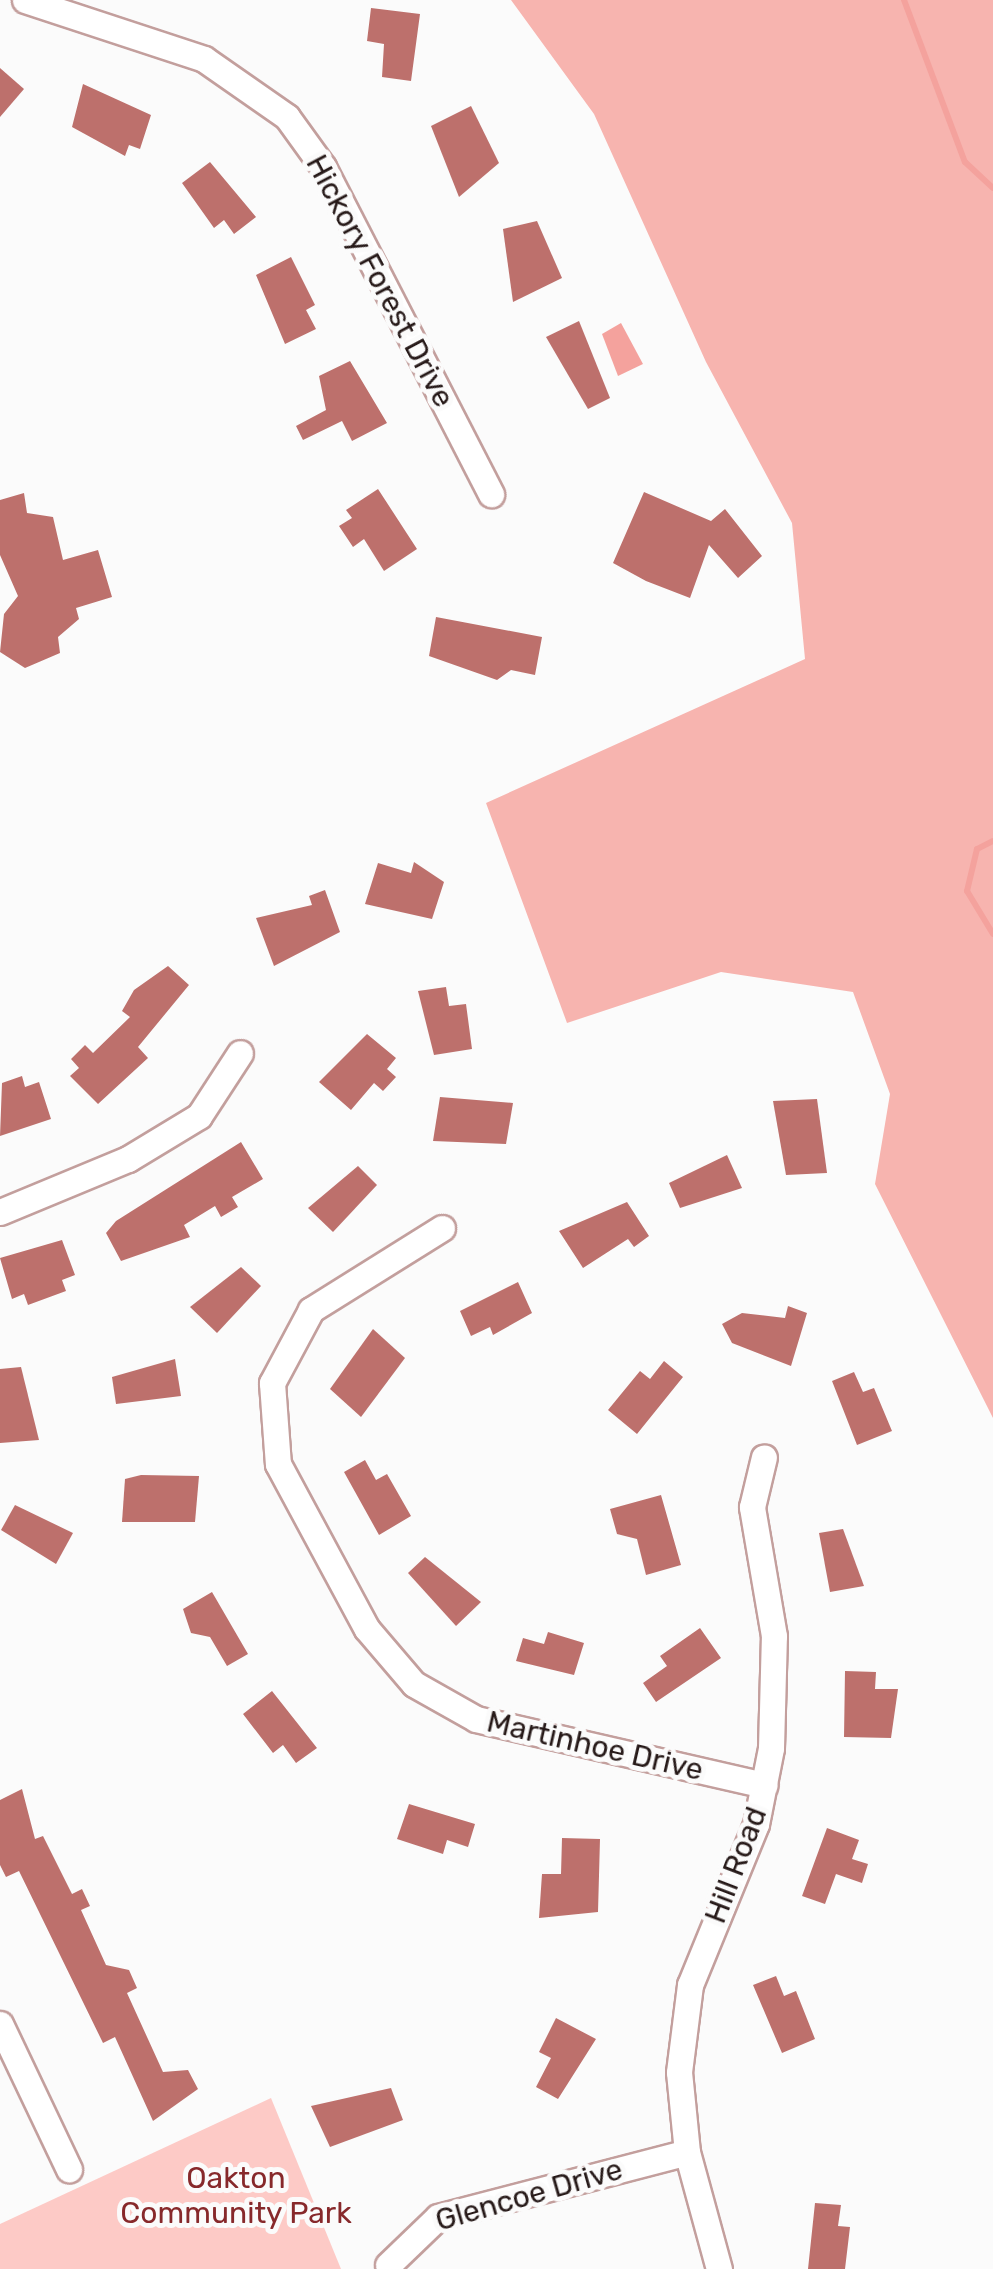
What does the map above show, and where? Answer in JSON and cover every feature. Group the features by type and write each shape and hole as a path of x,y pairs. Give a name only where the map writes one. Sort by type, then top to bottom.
{"street":[{"name":"Hickory Forest Drive","path":"25,0 204,59 287,117 323,167 490,494"},
{"path":"0,1212 128,1160 199,1116 240,1054"},
{"name":"Martinhoe Drive","path":"442,1228 311,1310 272,1384 278,1464 366,1629 414,1684 476,1719 765,1785"},
{"name":"Hill Road","path":"719,2269 688,2152 679,2072 690,1985 765,1785 774,1636 752,1508 764,1457"},
{"path":"2,2034 69,2169"},
{"name":"Glencoe Drive","path":"388,2265 438,2217 688,2152"}],"green space":[{"name":"Oakton Community Park","path":"271,2098 341,2269 0,2269 0,2224"}],"shaded area":[{"path":"511,0 993,0 993,1418 875,1184 890,1094 853,992 721,972 567,1023 486,803 805,659 792,523 706,362 594,114"},
{"path":"621,323 643,364 618,376 602,334"}],"building":[{"path":"371,8 420,14 411,81 382,77 384,44 367,41"},
{"path":"0,68 24,89 0,117"},
{"path":"83,84 151,115 140,149 129,145 125,156 72,127"},
{"path":"471,106 499,163 459,197 431,126"},
{"path":"210,162 256,217 234,234 224,220 214,228 182,183"},
{"path":"537,221 562,278 513,302 503,229"},
{"path":"291,257 315,305 306,310 316,329 285,344 256,275"},
{"path":"579,321 610,398 588,409 546,337"},
{"path":"350,361 387,423 352,441 342,421 303,440 296,426 326,410 319,376"},
{"path":"378,489 417,549 384,571 364,539 353,547 339,526 352,518 346,510"},
{"path":"644,492 711,521 725,509 762,556 738,578 709,545 690,598 646,581 613,563"},
{"path":"24,493 27,513 53,517 63,560 98,550 112,597 76,608 79,619 58,637 60,653 25,668 0,652 4,614 18,596 0,555 0,500"},
{"path":"436,617 542,637 535,675 511,670 497,680 429,656"},
{"path":"414,862 444,882 432,919 365,904 378,863 411,873"},
{"path":"325,890 340,932 274,966 256,918 312,905 309,896"},
{"path":"168,966 189,985 138,1047 148,1058 98,1104 70,1076 79,1068 71,1059 85,1045 93,1053 130,1017 122,1011 134,990"},
{"path":"446,987 449,1006 466,1004 472,1049 434,1055 418,991"},
{"path":"367,1034 396,1058 387,1069 396,1077 383,1091 374,1083 351,1110 319,1082"},
{"path":"22,1076 25,1087 39,1082 51,1119 0,1136 2,1083"},
{"path":"440,1097 513,1103 506,1144 433,1141"},
{"path":"817,1099 827,1173 786,1175 773,1101"},
{"path":"241,1142 263,1179 232,1197 238,1207 221,1217 215,1206 184,1225 190,1237 121,1261 106,1233 116,1221"},
{"path":"727,1155 742,1188 680,1208 669,1183"},
{"path":"358,1166 377,1185 333,1232 308,1208"},
{"path":"627,1202 649,1236 634,1247 628,1239 583,1268 559,1231"},
{"path":"62,1240 75,1275 62,1280 66,1291 28,1305 24,1294 12,1299 0,1258"},
{"path":"241,1267 261,1286 217,1333 190,1307"},
{"path":"518,1282 532,1313 493,1335 490,1327 471,1336 460,1311"},
{"path":"788,1306 807,1313 791,1366 732,1343 722,1324 742,1313 785,1318"},
{"path":"373,1329 405,1358 361,1417 330,1389"},
{"path":"175,1359 181,1396 116,1404 112,1377"},
{"path":"664,1361 683,1377 637,1434 608,1410 640,1371 650,1379"},
{"path":"21,1367 39,1440 0,1443 0,1369"},
{"path":"854,1372 863,1392 874,1388 892,1431 857,1445 832,1381"},
{"path":"365,1460 376,1480 387,1474 411,1516 379,1535 344,1472"},
{"path":"141,1475 199,1476 195,1522 122,1522 125,1479"},
{"path":"661,1495 681,1565 646,1575 637,1539 617,1534 610,1509"},
{"path":"15,1505 73,1533 56,1564 1,1530"},
{"path":"843,1529 864,1586 830,1592 819,1533"},
{"path":"425,1557 481,1602 456,1626 408,1573"},
{"path":"212,1592 248,1654 227,1666 210,1637 191,1633 183,1609"},
{"path":"700,1628 721,1658 656,1702 643,1683 667,1666 660,1656"},
{"path":"548,1632 584,1643 574,1675 516,1661 523,1638 544,1644"},
{"path":"845,1671 876,1672 875,1689 898,1689 891,1738 844,1737"},
{"path":"272,1691 317,1748 296,1763 283,1745 273,1753 243,1714"},
{"path":"22,1789 35,1839 43,1836 72,1894 82,1889 90,1906 81,1910 106,1965 129,1970 137,1988 127,1993 163,2072 188,2070 198,2089 153,2121 115,2037 103,2043 19,1871 6,1877 0,1865 0,1800"},
{"path":"409,1804 475,1824 468,1847 447,1840 443,1854 397,1839"},
{"path":"827,1828 859,1840 852,1859 868,1864 862,1883 836,1874 825,1904 802,1896"},
{"path":"562,1838 600,1839 598,1912 539,1918 542,1874 561,1874"},
{"path":"776,1976 784,1996 796,1991 815,2039 782,2053 753,1985"},
{"path":"556,2018 596,2039 558,2099 536,2087 551,2058 539,2052"},
{"path":"391,2088 403,2120 330,2147 311,2106"},
{"path":"815,2203 841,2205 838,2226 850,2227 845,2269 808,2269"}],"waterway":[{"path":"904,0 965,162 993,188"},
{"path":"993,841 977,849 967,891 993,934"}]}
